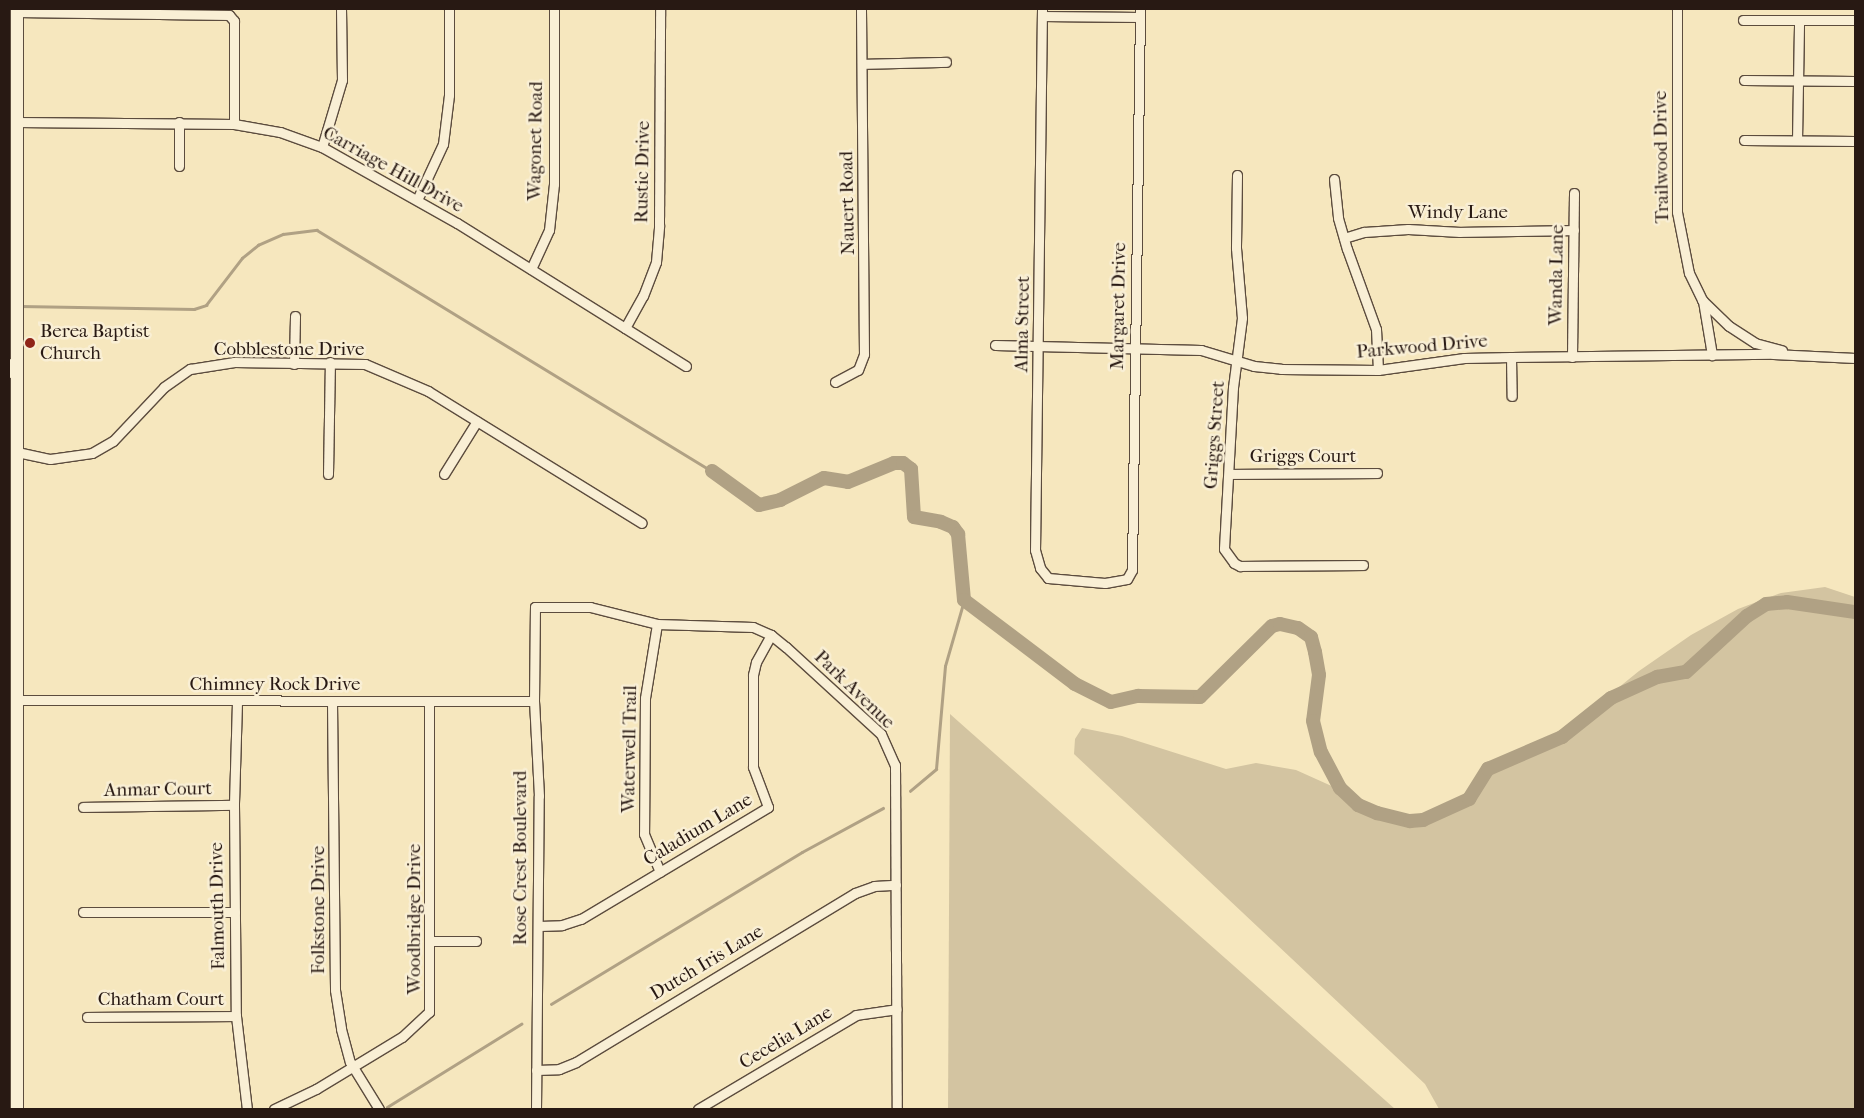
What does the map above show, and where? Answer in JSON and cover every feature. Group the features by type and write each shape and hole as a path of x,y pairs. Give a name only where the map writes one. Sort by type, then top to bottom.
{"main road":[{"path":"17,10 17,318 12,368 17,452 17,700 13,837 17,1109"}],"street":[{"path":"322,147 342,80 341,9"},
{"path":"417,200 443,144 449,95 449,9"},
{"name":"Wagonet Road","path":"531,269 549,230 554,184 554,9"},
{"name":"Rustic Drive","path":"625,328 643,296 656,252 660,9"},
{"name":"Nauert Road","path":"835,382 858,370 864,354 861,9"},
{"name":"Trailwood Drive","path":"1677,9 1677,212 1689,273 1702,300 1714,314 1748,339 1806,356"},
{"path":"17,10 229,15 234,21 234,124"},
{"path":"1042,12 1140,13"},
{"name":"Alma Street","path":"1042,12 1037,560 1048,578 1105,583"},
{"name":"Margaret Drive","path":"1105,583 1127,579 1132,570 1140,13"},
{"path":"1744,20 1855,20"},
{"path":"1798,20 1798,140"},
{"path":"862,64 946,62"},
{"path":"1744,80 1855,81"},
{"name":"Carriage Hill Drive","path":"17,122 234,124 280,132 322,147 417,200 686,366"},
{"path":"179,122 179,166"},
{"path":"1744,140 1855,141"},
{"name":"Griggs Street","path":"1237,175 1236,248 1242,318 1237,362 1224,549 1234,564 1240,566 1363,565"},
{"path":"1334,179 1344,238 1376,329 1378,370"},
{"name":"Wanda Lane","path":"1572,356 1574,194"},
{"name":"Windy Lane","path":"1344,238 1364,232 1408,229 1460,232 1574,230"},
{"name":"Trailwood Drive","path":"1702,300 1712,355"},
{"path":"294,364 295,316"},
{"name":"Parkwood Drive","path":"995,345 1201,350 1237,362 1281,369 1378,370 1464,358 1511,357 1712,355 1855,358"},
{"path":"1511,357 1512,396"},
{"name":"Cobblestone Drive","path":"17,452 50,459 92,453 113,441 164,387 190,369 234,362 365,364 393,374 477,421 642,523"},
{"path":"328,474 330,362"},
{"path":"444,474 477,421"},
{"name":"Griggs Court","path":"1229,474 1378,473"},
{"name":"Park Avenue","path":"535,608 590,607 657,624 738,624 771,635 881,734 890,749 895,765 897,1109"},
{"name":"Rose Crest Boulevard","path":"535,608 534,701 539,796 536,1109"},
{"name":"Waterwell Trail","path":"657,624 645,698 644,834 660,872"},
{"name":"Caladium Lane","path":"538,926 562,925 582,918 768,807 753,767 753,675 756,662 771,635"},
{"name":"Chimney Rock Drive","path":"17,700 237,702 534,701"},
{"name":"Woodbridge Drive","path":"274,1109 316,1090 402,1037 429,1012 431,941 429,701"},
{"name":"Falmouth Drive","path":"237,702 234,806 236,1016 247,1109"},
{"name":"Folkstone Drive","path":"332,702 335,990 340,1029 352,1067 379,1109"},
{"name":"Anmar Court","path":"83,807 234,806"},
{"name":"Dutch Iris Lane","path":"536,1070 559,1069 576,1062 855,893 874,886 896,885"},
{"path":"83,912 235,912"},
{"path":"431,941 476,941"},
{"name":"Cecelia Lane","path":"698,1109 856,1015 896,1009"},
{"name":"Chatham Court","path":"87,1017 236,1016"}],"shaded area":[{"path":"1825,587 1855,597 1855,1109 1439,1109 1425,1084 1074,754 1075,739 1082,728 1122,736 1226,769 1256,763 1296,770 1336,788 1360,809 1373,815 1396,819 1447,814 1463,806 1481,772 1544,748 1639,671 1691,635 1738,609 1781,593"},
{"path":"950,714 1395,1109 948,1109"}],"waterway":[{"path":"20,306 194,309 206,305 242,258 258,245 283,234 317,230 712,471"},
{"path":"712,471 759,505 780,500 824,478 848,482 894,463 903,463 911,469 914,517 941,522 953,527 958,534 964,600 1075,684 1111,702 1138,696 1200,697 1272,626 1280,624 1298,628 1311,637 1315,652 1319,675 1313,721 1321,752 1340,788 1358,805 1377,813 1410,821 1423,820 1469,799 1488,769 1562,737 1611,698 1657,677 1686,672 1747,616 1766,604 1787,602 1855,612"},
{"path":"910,791 936,769 945,666 964,600"},
{"path":"551,1004 802,852 883,808"},
{"path":"387,1107 521,1024"}],"place":[{"name":"Berea Baptist Church","path":"30,343"}]}
